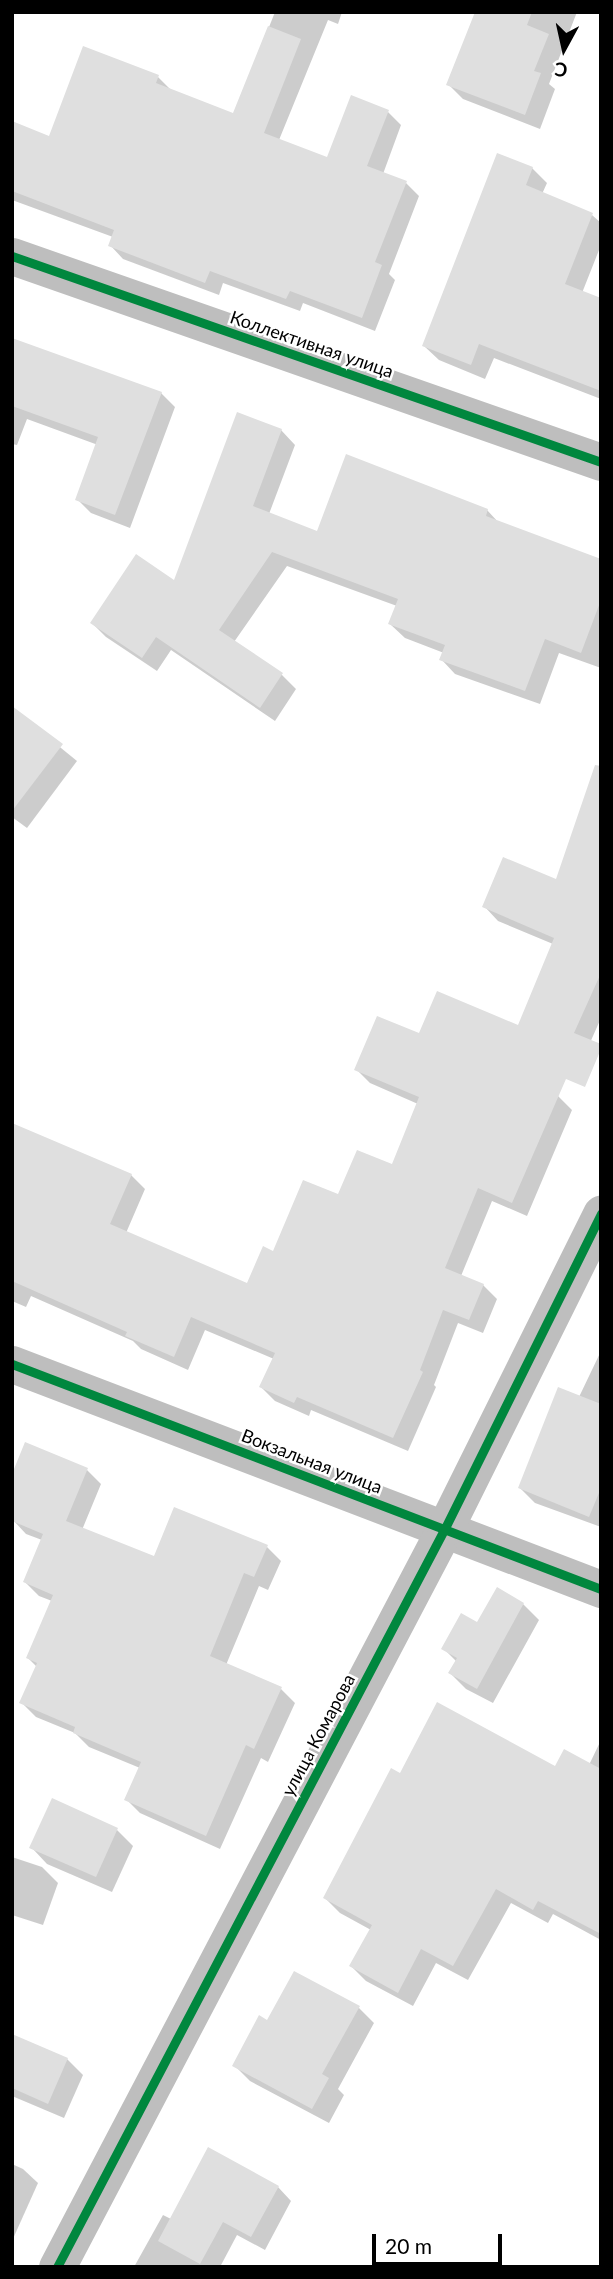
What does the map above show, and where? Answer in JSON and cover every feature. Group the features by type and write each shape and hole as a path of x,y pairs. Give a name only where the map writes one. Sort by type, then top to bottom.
{"street":[{"name":"Коллективная улица","path":"12,256 601,462"},
{"name":"улица Комарова","path":"57,2267 445,1528 601,1214"},
{"name":"Вокзальная улица","path":"12,1364 601,1589"}],"building":[{"path":"475,12 532,12 527,25 549,34 534,71 541,73 525,115 446,85"},
{"path":"268,26 301,39 264,133 327,157 351,95 389,110 367,166 407,181 375,262 382,265 362,318 290,291 286,299 210,271 205,283 108,246 114,230 12,191 12,121 49,136 83,46 159,75 156,83 233,113"},
{"path":"497,153 533,167 526,185 593,213 565,284 601,298 601,391 479,344 471,365 422,346"},
{"path":"12,338 162,392 115,515 75,500 98,437 12,406"},
{"path":"237,412 282,429 253,506 317,531 346,454 488,509 486,516 601,559 601,600 581,653 545,639 525,691 439,660 445,645 388,624 398,599 272,552 219,630 283,673 260,708 156,637 142,658 90,623 136,554 174,580"},
{"path":"12,706 63,744 12,811"},
{"path":"595,765 601,766 601,973 574,1033 601,1044 601,1049 585,1087 566,1079 512,1203 478,1188 445,1268 484,1284 469,1320 443,1310 420,1370 423,1372 393,1438 297,1397 294,1403 259,1387 275,1353 191,1317 174,1357 125,1336 127,1332 12,1281 12,1123 132,1174 110,1224 247,1283 263,1246 273,1251 303,1180 338,1194 357,1150 392,1164 419,1097 354,1070 377,1016 419,1033 437,991 518,1025 554,938 482,907 503,857 556,879"},
{"path":"558,1387 601,1404 601,1488 589,1517 518,1488"},
{"path":"25,1442 88,1468 66,1521 154,1556 174,1507 268,1545 254,1577 244,1573 210,1656 282,1687 254,1749 246,1745 206,1836 124,1800 141,1762 73,1733 75,1727 19,1703 37,1663 26,1658 53,1595 23,1582 43,1534 12,1521 12,1474"},
{"path":"497,1587 524,1603 477,1689 448,1673 457,1658 441,1649 461,1613 477,1622"},
{"path":"437,1702 555,1766 564,1749 601,1769 601,1934 538,1901 533,1910 496,1889 453,1966 421,1949 398,1993 349,1966 372,1925 323,1898 391,1768 400,1773"},
{"path":"52,1798 118,1828 96,1877 29,1848"},
{"path":"294,1971 360,2006 322,2074 329,2078 312,2109 232,2066 259,2015 267,2020"},
{"path":"12,2034 68,2058 48,2104 12,2088"},
{"path":"208,2147 279,2186 251,2237 223,2222 200,2264 158,2241"}],"cycle path":[{"path":"12,256 601,462"},
{"path":"57,2267 445,1528 601,1214"},
{"path":"12,1364 601,1589"}]}
